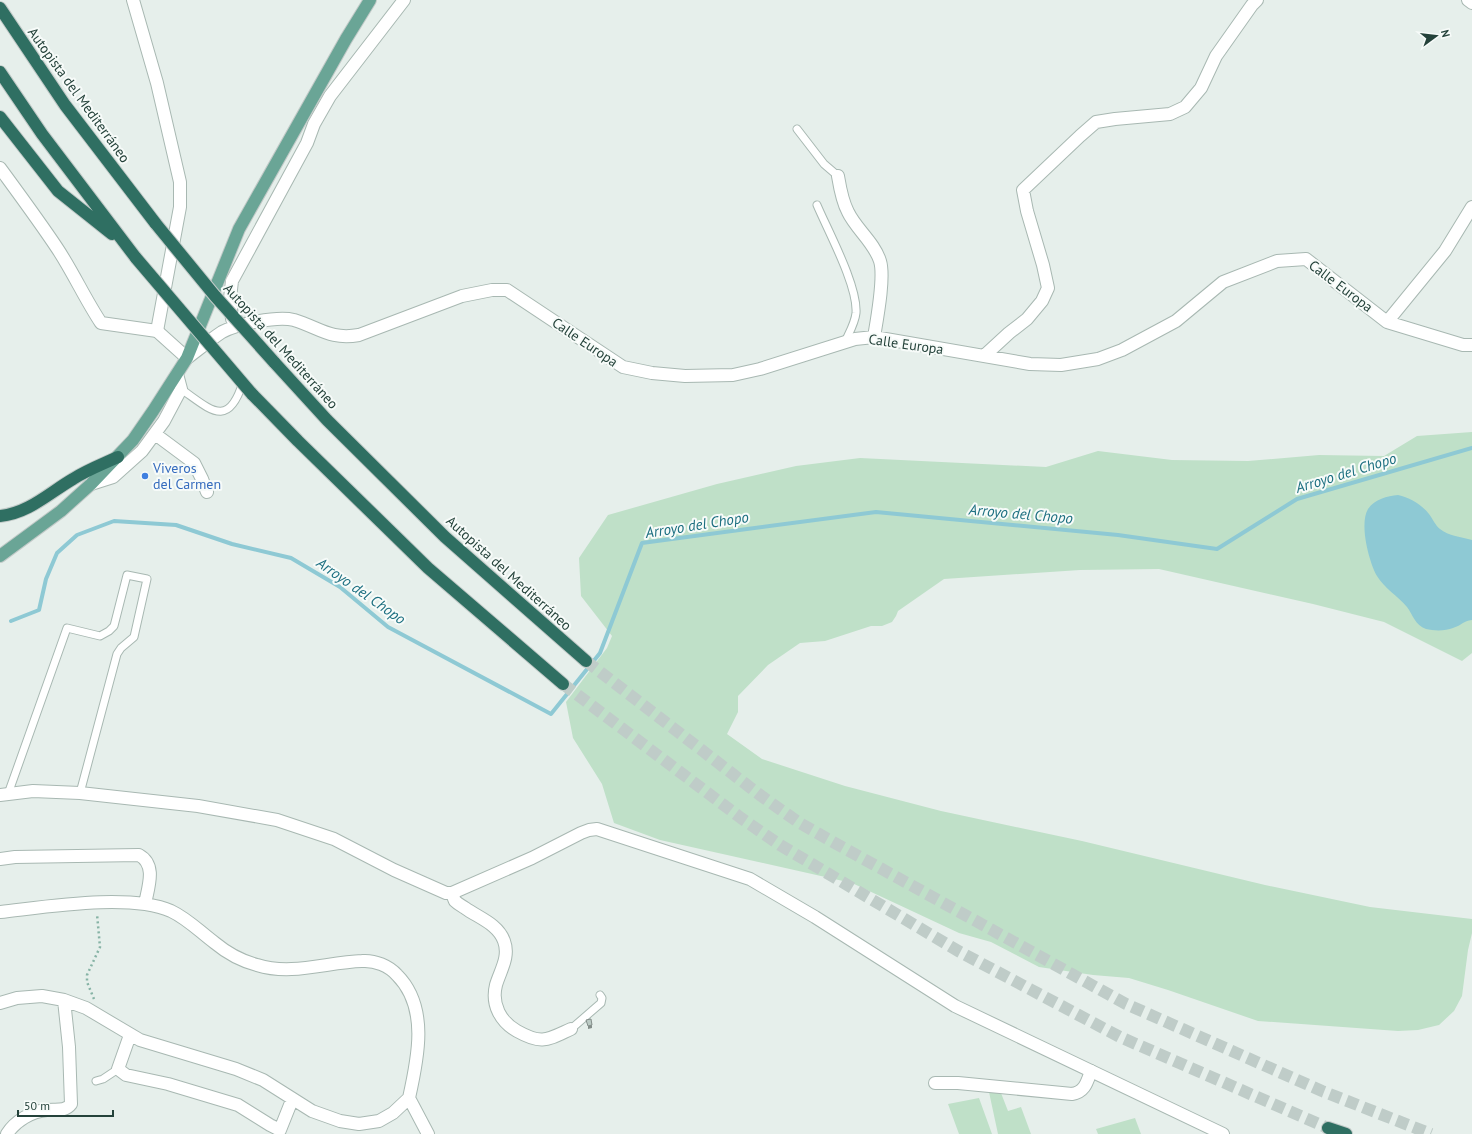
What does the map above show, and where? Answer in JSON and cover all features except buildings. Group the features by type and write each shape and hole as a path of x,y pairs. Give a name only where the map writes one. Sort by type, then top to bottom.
{"highway":[{"name":"Autopista del Mediterráneo","path":"0,8 65,104 156,224 215,296 274,362 327,420 445,537 586,661"},
{"path":"0,72 42,134 136,258 252,394 428,568 563,684"},
{"path":"0,117 58,191 126,245"},
{"path":"0,516 10,515 32,506 74,478 118,457"},
{"path":"1328,1128 1346,1134"}],"main road":[{"path":"0,556 61,511 118,457 133,440 177,374 187,358 239,229 346,39 370,0"}],"street":[{"path":"133,0 157,83 180,182 180,207 157,332"},
{"path":"234,328 230,298 232,281 307,143 314,124 330,96 404,0"},
{"path":"984,356 1009,332 1027,319 1042,301 1048,288 1043,265 1027,211 1023,190 1096,122 1170,114 1185,107 1200,88 1216,56 1257,0"},
{"path":"1468,0 1472,4"},
{"path":"0,168 56,247 73,274 86,301 101,323 157,332 187,358"},
{"path":"838,176 842,198 848,213 875,250 880,262 882,273 874,337"},
{"name":"Calle Europa","path":"187,358 223,332 250,322 278,319 293,320 332,335 345,337 358,335 462,296 492,290 507,290 623,367 652,373 685,376 733,374 760,368 855,339 874,337 1030,364 1061,365 1098,359 1122,350 1176,321 1223,282 1277,261 1306,259 1387,322 1445,252 1472,207"},
{"path":"1387,322 1463,345 1472,345"},
{"path":"91,484 114,477 142,451 164,421 181,389 177,374"},
{"path":"154,434 194,463 202,479 206,492"},
{"path":"4,794 33,791 80,793 198,806 277,820 334,839 394,870 446,893 452,893 532,858 581,833 597,829 750,879 815,917 955,1006 1223,1134"},
{"path":"0,859 15,857 139,855 146,859 150,867 149,884 145,904"},
{"path":"452,893 456,902 491,923 499,931 504,942 506,953 504,964 496,986 495,997 496,1008 501,1018 509,1026 536,1040 549,1039 571,1029"},
{"path":"0,912 97,904 145,904 170,911 188,921 216,944 239,958 258,966 290,970 312,968 335,963 364,961 380,964 392,969 406,983 414,999 417,1012 418,1046 415,1072 409,1098 385,1118 379,1121 358,1124 327,1118 292,1100 263,1080 236,1069 140,1040 86,1008 64,1000 42,996 17,998 0,1003"},
{"path":"7,1134 20,1121 33,1113 46,1110 63,1109 71,1104 69,1047 64,1000"},
{"path":"130,1035 118,1069 126,1075 168,1084 238,1105 283,1132 292,1100"},
{"path":"935,1082 1072,1094 1080,1092 1083,1089 1091,1071"},
{"path":"409,1098 428,1134"}],"lane":[{"path":"797,129 824,164 838,176"},
{"path":"817,205 848,277 855,300 856,313 845,342"},
{"path":"181,389 213,411 221,412 229,408 238,396 245,376"},
{"path":"4,794 67,628 100,636 106,634 114,626 127,575 147,579 134,637 121,648 117,654 80,793"},
{"path":"571,1029 601,1004 602,998 600,995"},
{"path":"96,1081 104,1079 118,1069"}],"path":[{"path":"96,1014 98,1006 87,975 100,947 97,904"}],"green space":[{"path":"1472,432 1472,653 1462,661 1384,622 1313,604 1159,569 1080,570 944,579 898,611 892,622 882,626 871,626 825,641 800,643 768,665 738,696 738,712 727,734 762,759 845,786 941,811 1082,841 1265,885 1370,907 1472,919 1472,933 1468,950 1462,996 1454,1011 1439,1025 1418,1030 1398,1031 1258,1021 1129,978 1093,975 1039,967 991,942 959,933 852,883 660,840 614,823 602,784 573,738 566,702 607,648 612,636 581,596 579,558 608,515 717,484 796,466 860,458 1046,467 1098,451 1172,460 1248,461 1319,455 1384,456 1417,436"},
{"path":"989,1092 1001,1093 1008,1111 1021,1107 1031,1134 998,1134"},
{"path":"979,1098 992,1134 959,1134 948,1104"},
{"path":"1135,1118 1141,1134 1098,1134 1096,1129"}],"water":[{"path":"1398,495 1419,504 1443,531 1451,535 1472,540 1472,620 1466,621 1447,630 1426,629 1419,625 1407,607 1383,584 1377,576 1368,553 1366,543 1364,524 1365,516 1368,509 1378,500"}],"waterway":[{"name":"Arroyo del Chopo","path":"11,621 39,610 46,579 57,553 77,535 114,521 176,525 232,544 291,558 340,587 388,627 551,714 600,653 642,543 876,512 1118,535 1217,549 1297,499 1472,448"}],"tunnel":[{"path":"586,661 760,795 798,822 833,842 1126,1004 1322,1091 1431,1134"},
{"path":"563,684 741,818 780,845 960,952 1120,1037 1328,1128"}],"place":[{"name":"Viveros del Carmen","path":"145,476"}]}
